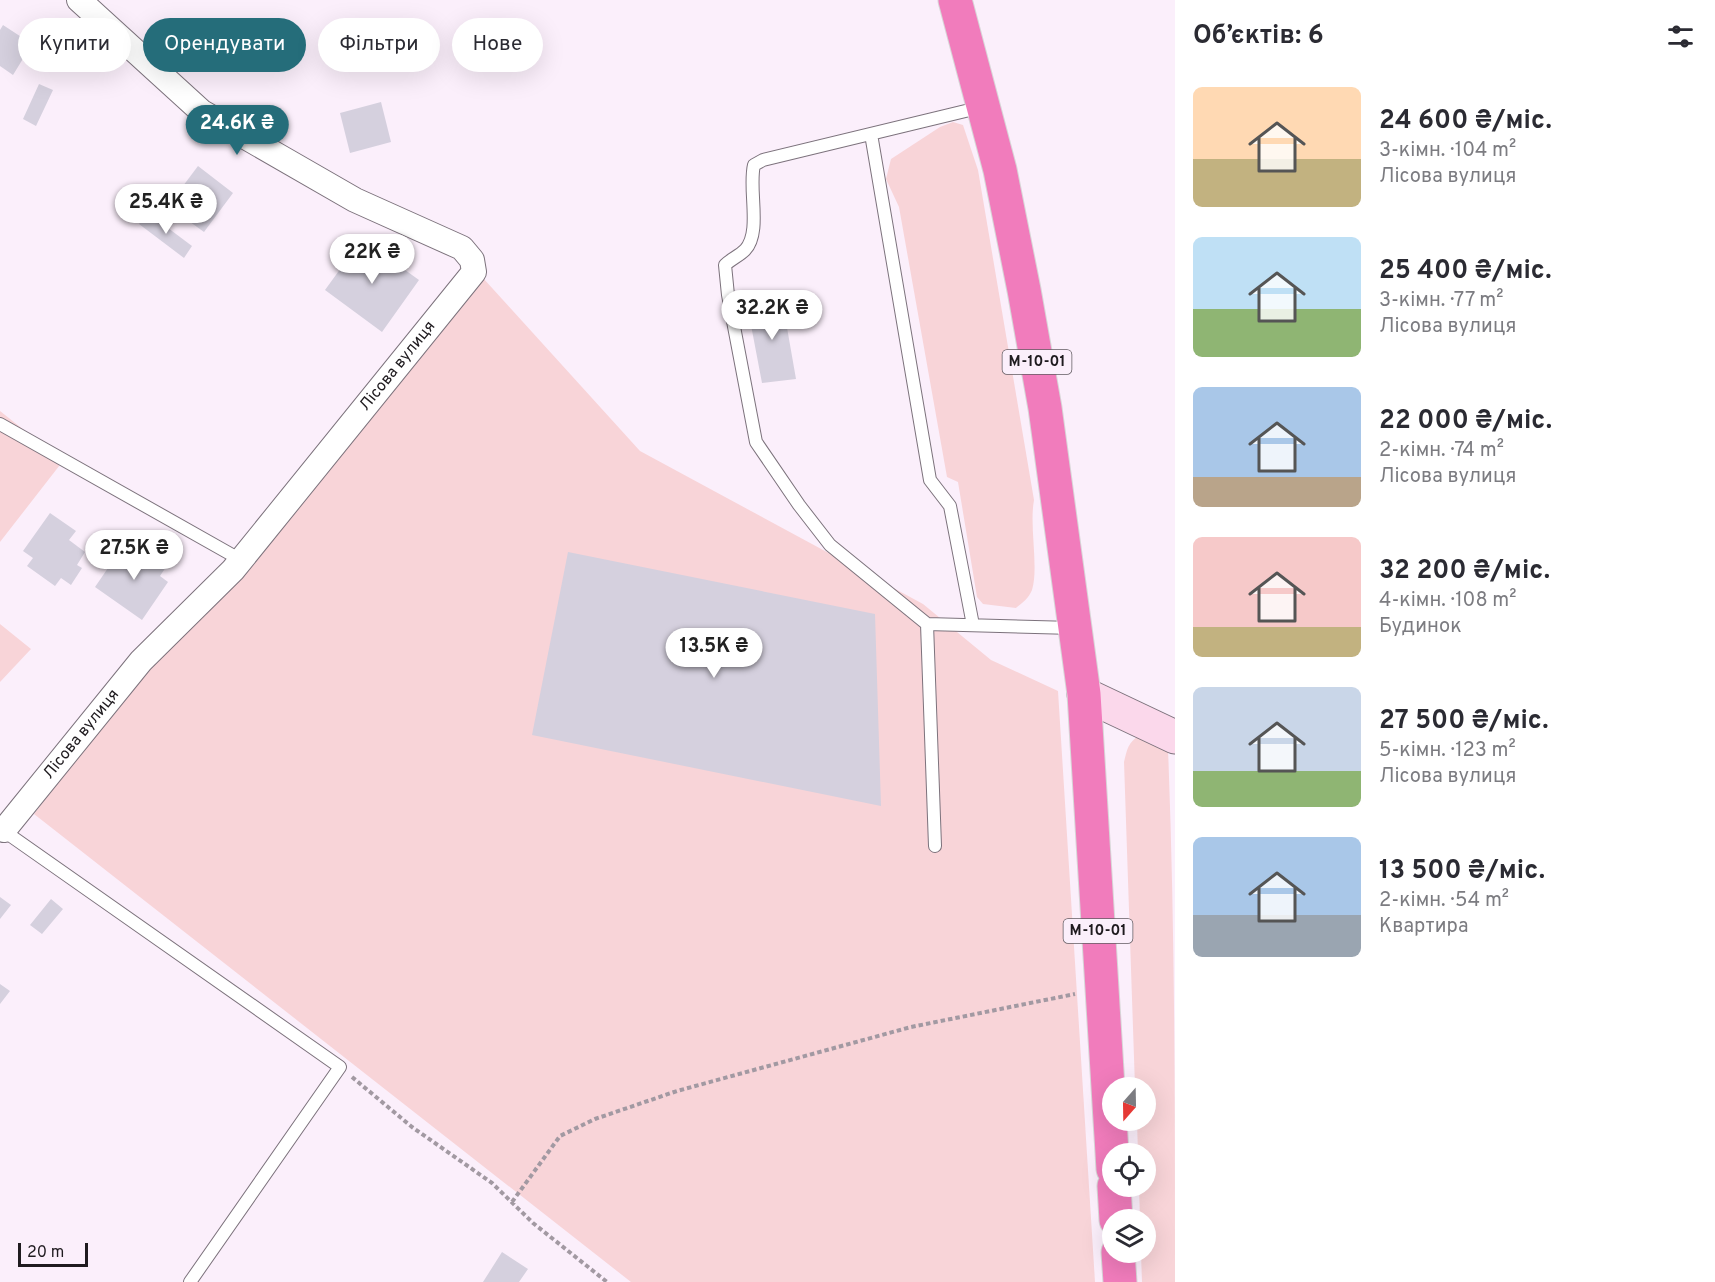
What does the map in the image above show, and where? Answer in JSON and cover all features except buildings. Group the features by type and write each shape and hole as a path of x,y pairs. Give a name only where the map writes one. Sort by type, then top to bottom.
{"highway":[{"name":"М-10-01","path":"955,0 984,107 1009,213 1045,408 1084,694 1111,1143"},
{"path":"1119,1263 1120,1282"}],"street":[{"name":"Лісова вулиця","path":"2,829 141,661 241,560 474,273 472,260 462,248 355,200 202,112 79,0"},
{"path":"1084,694 1175,737"}],"lane":[{"path":"984,107 763,160 754,165 751,175 754,231 745,249 725,265 728,295 756,442 799,505 830,545 927,624 1075,628"},
{"path":"871,134 930,480 950,506 973,625"},
{"path":"0,424 241,560"},
{"path":"927,624 935,846"},
{"path":"2,829 340,1067 190,1282"}],"path":[{"path":"512,1202 560,1136 596,1119 677,1091 911,1027 1102,990"},
{"path":"340,1067 412,1127 492,1183 533,1223 607,1282"}],"shaded area":[{"path":"953,122 963,125 978,170 1034,500 1034,581 1029,595 1016,608 983,604 977,597 958,482 947,477 899,207 886,179 891,159 940,127"},
{"path":"483,278 640,451 923,604 991,660 1058,691 1095,1282 631,1282 34,814 144,669"},
{"path":"0,411 63,461 0,542"},
{"path":"0,624 31,649 0,682"},
{"path":"1139,736 1168,749 1175,1082 1175,1282 1142,1282 1141,1263 1156,1263 1156,1209 1140,1209 1139,1197 1156,1197 1156,1143 1138,1143 1137,1131 1156,1131 1156,1077 1135,1077 1124,762 1127,750"}]}
